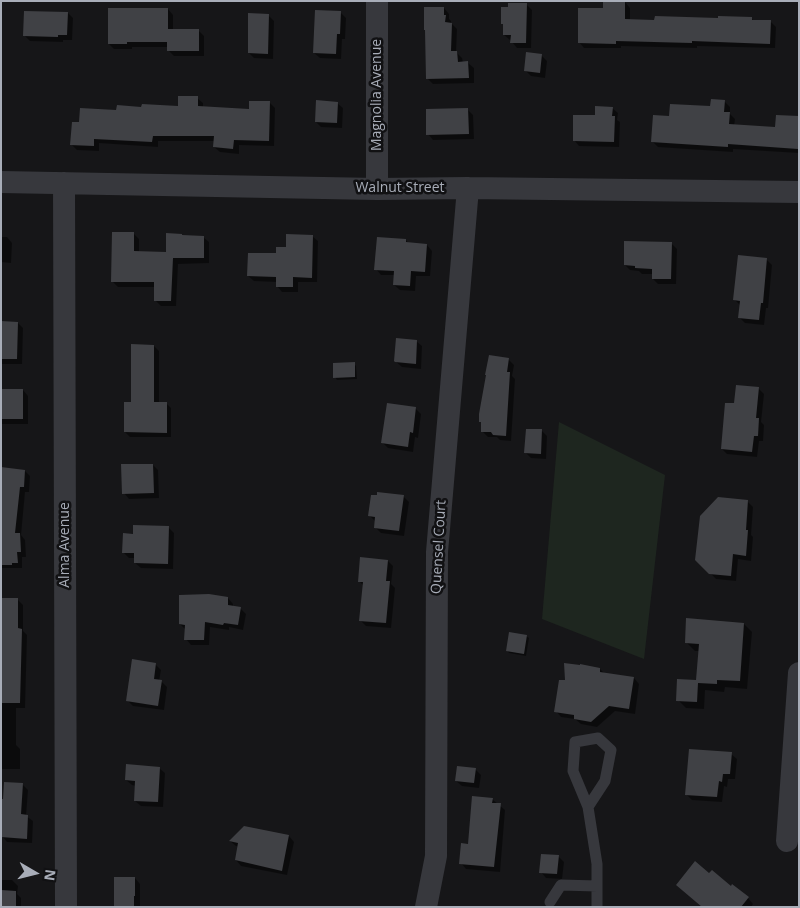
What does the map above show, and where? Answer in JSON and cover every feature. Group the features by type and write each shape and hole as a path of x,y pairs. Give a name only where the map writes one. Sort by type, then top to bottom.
{"street":[{"name":"Magnolia Avenue","path":"376,189 377,1"},
{"name":"Walnut Street","path":"1,182 376,189 468,188 799,192"},
{"name":"Alma Avenue","path":"64,183 66,907"},
{"name":"Quensel Court","path":"426,907 436,856 437,552 468,188"},
{"path":"787,841 799,672"}],"lane":[{"path":"588,808 605,781 611,750 598,738 575,742 573,771 588,808 597,864 598,907"},
{"path":"550,902 561,885 597,886"}],"shaded area":[{"path":"559,422 665,475 644,659 542,619"}],"building":[{"path":"603,1 625,1 625,19 654,20 655,16 718,18 718,16 752,17 752,20 771,20 770,44 692,41 692,43 616,41 616,44 578,43 578,8 603,8"},
{"path":"508,3 527,3 526,43 510,43 511,35 503,35 501,7 508,7"},
{"path":"424,7 444,7 445,22 452,23 451,51 457,51 458,62 468,61 469,78 426,79"},
{"path":"108,8 168,8 168,29 199,29 199,51 167,51 167,42 108,44"},
{"path":"315,10 341,11 340,34 337,34 336,54 313,53"},
{"path":"24,11 68,12 67,35 58,35 58,37 23,36"},
{"path":"248,13 269,14 268,54 248,53"},
{"path":"526,52 542,54 540,73 524,71"},
{"path":"178,96 198,96 198,106 249,109 249,101 270,101 269,141 234,140 233,149 213,147 214,136 153,136 152,142 94,139 94,146 70,145 72,122 79,122 80,108 116,110 117,105 141,107 142,104 178,106"},
{"path":"711,99 725,100 724,112 730,112 729,124 775,127 776,115 799,116 798,149 728,144 728,147 651,142 653,115 669,116 670,104 710,106"},
{"path":"316,100 338,102 337,123 315,122"},
{"path":"595,106 613,107 612,116 615,116 614,142 573,141 573,115 595,115"},
{"path":"468,108 469,134 426,135 426,109"},
{"path":"112,232 134,232 134,251 166,252 166,233 204,236 204,258 173,258 171,301 154,301 154,282 111,282"},
{"path":"286,234 313,235 312,278 293,277 293,287 276,287 276,277 247,276 248,253 276,253 276,247 286,247"},
{"path":"377,237 406,239 406,242 427,244 425,272 411,271 410,286 393,285 394,271 374,270"},
{"path":"624,241 672,242 671,279 652,279 652,269 624,265"},
{"path":"738,255 767,258 763,303 761,303 759,320 738,318 740,301 733,300"},
{"path":"1,321 18,322 17,359 1,359"},
{"path":"396,338 417,340 416,364 394,361"},
{"path":"131,344 154,345 154,402 167,402 167,433 124,432 124,402 131,402"},
{"path":"489,355 509,358 507,372 510,372 506,436 493,435 491,432 481,432 479,414"},
{"path":"355,362 355,377 333,378 333,363"},
{"path":"736,385 759,387 756,418 759,418 758,436 754,436 752,452 721,449 725,403 734,403"},
{"path":"1,389 23,389 23,419 1,419"},
{"path":"387,403 416,407 413,433 410,432 408,447 381,443"},
{"path":"526,429 542,429 541,454 524,453"},
{"path":"121,464 153,464 154,493 122,494"},
{"path":"1,467 25,470 24,487 20,487 15,533 20,533 21,552 17,552 18,563 12,563 12,565 1,565"},
{"path":"377,492 404,495 399,531 374,528 375,517 368,516 371,495 377,495"},
{"path":"718,497 748,500 746,556 733,554 731,576 709,574 695,560 700,516"},
{"path":"133,525 169,526 168,564 134,563 134,553 122,553 123,533 133,534"},
{"path":"360,557 388,560 386,581 390,581 386,623 359,621 363,582 358,582"},
{"path":"209,594 228,597 228,605 241,607 238,625 205,622 204,640 184,640 185,625 179,624 179,595"},
{"path":"1,598 18,598 18,628 22,629 20,703 1,703"},
{"path":"686,618 744,623 740,681 717,680 717,684 698,683 697,702 676,701 677,679 696,680 699,644 685,643"},
{"path":"509,632 527,635 524,654 506,651"},
{"path":"132,659 156,663 154,679 162,680 158,706 126,701"},
{"path":"564,663 600,668 600,672 634,677 629,709 609,706 591,722 574,719 574,715 554,712 559,680 565,680"},
{"path":"689,749 732,752 730,774 723,774 722,782 719,781 717,797 685,795"},
{"path":"126,764 160,767 158,802 134,801 135,781 125,780"},
{"path":"457,766 476,768 474,783 455,781"},
{"path":"4,782 23,783 21,814 28,815 27,839 1,837 1,799 3,799"},
{"path":"472,796 493,798 492,803 501,803 494,867 459,864 461,843 468,844"},
{"path":"244,826 289,835 282,871 235,860 238,843 229,841"},
{"path":"541,854 559,855 557,874 539,873"},
{"path":"695,861 709,873 712,870 731,886 732,884 749,897 741,907 702,907 676,885"},
{"path":"114,877 135,877 134,907 114,907"},
{"path":"1,890 16,891 16,907 1,907"}]}
